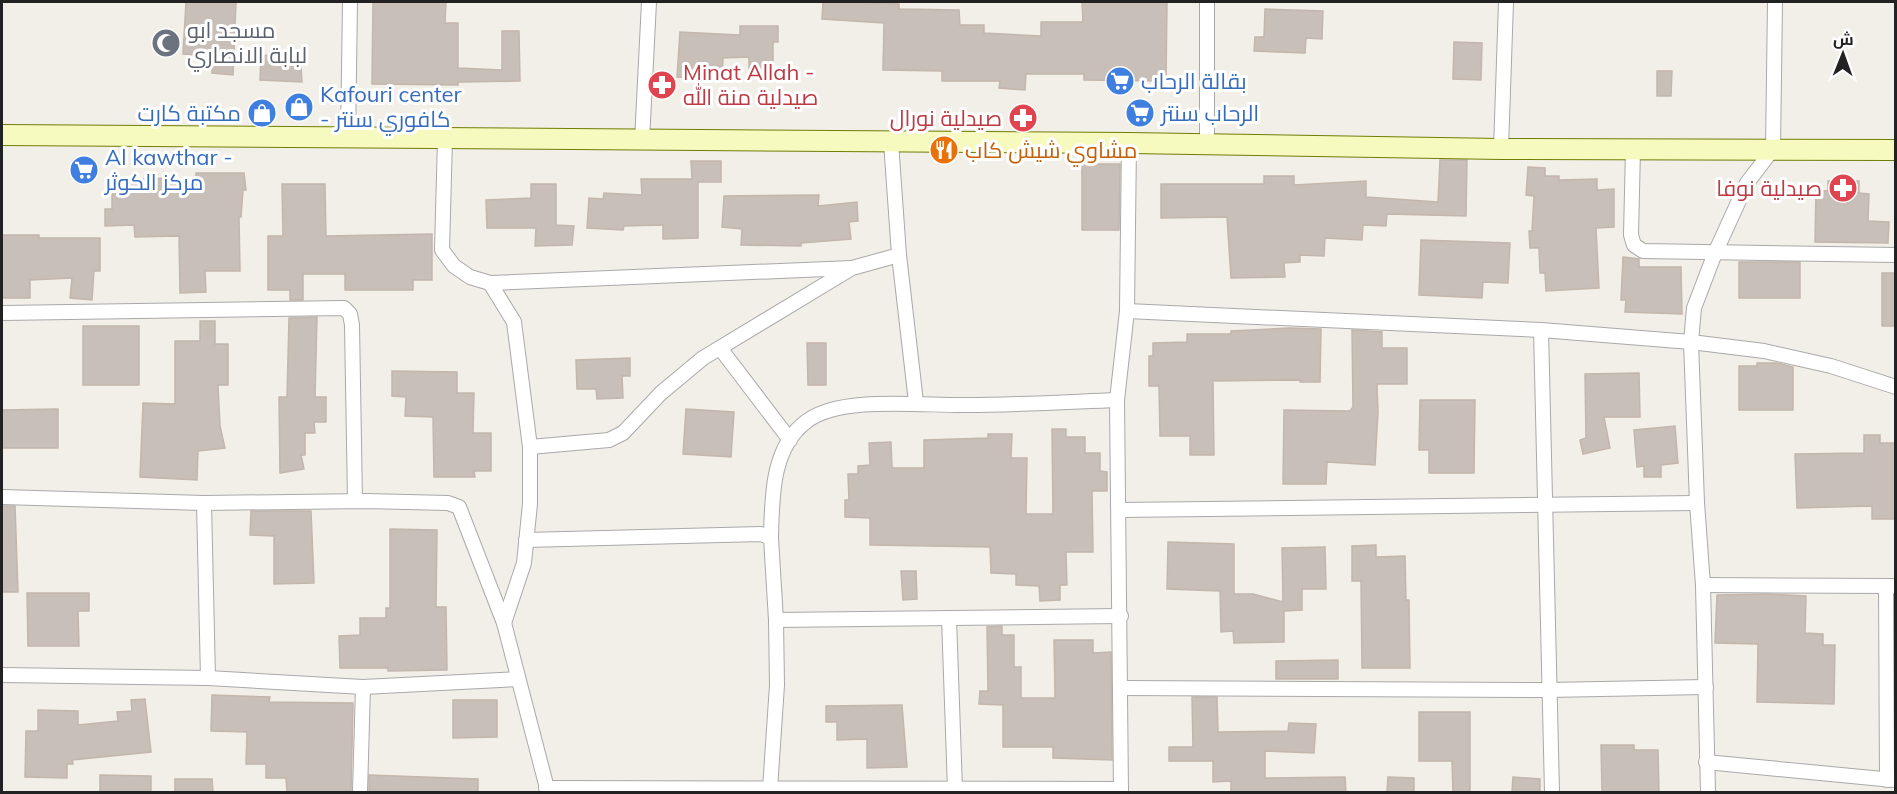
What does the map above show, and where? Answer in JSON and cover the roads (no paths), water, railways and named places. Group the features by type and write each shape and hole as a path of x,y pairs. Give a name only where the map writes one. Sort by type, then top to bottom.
{"street":[{"path":"348,138 350,2"},
{"path":"642,141 649,2"},
{"path":"1207,145 1208,2"},
{"path":"1501,149 1506,2"},
{"path":"1708,792 1703,585 1690,342 1694,308 1715,253 1747,183 1773,149 1775,2"},
{"path":"2,135 1129,143 1501,149 1896,150"},
{"path":"445,138 442,250 454,266 470,277 490,283 852,268 899,255"},
{"path":"891,142 899,255 916,402"},
{"path":"2,497 204,503 355,501 448,503 459,507 504,623 547,790 1121,791 1118,400 1126,310 1129,143"},
{"path":"1633,149 1631,235 1634,245 1643,251 1896,255"},
{"path":"530,447 609,440 623,433 661,393 720,348 852,268"},
{"path":"490,283 514,322 530,447 524,563 504,623"},
{"path":"2,313 344,308 350,314 352,325 355,501"},
{"path":"1126,310 1540,330 1690,342 1764,351 1831,366 1896,387"},
{"path":"1540,330 1552,792"},
{"path":"720,348 790,440"},
{"path":"770,789 777,685 771,538 772,491 778,463 790,440 806,421 831,409 916,402 965,405 1118,400"},
{"path":"204,503 207,678"},
{"path":"1120,510 1697,503"},
{"path":"526,540 760,534 771,538"},
{"path":"1703,585 1891,586 1891,780 1706,762"},
{"path":"776,620 1121,616"},
{"path":"949,618 955,789"},
{"path":"2,675 207,678 363,687 519,679"},
{"path":"360,792 363,687"},
{"path":"1120,688 1548,690 1706,687"}],"place":[{"name":"مسجد ابو لبابة الانصاري","path":"166,43"},
{"name":"بقالة الرحاب","path":"1120,81"},
{"name":"Minat Allah - صيدلية منة الله","path":"662,85"},
{"name":"Kafouri center - كافوري سنتر","path":"299,107"},
{"name":"مكتبة كارت","path":"262,113"},
{"name":"الرحاب سنتر","path":"1140,113"},
{"name":"صيدلية نورال","path":"1023,118"},
{"name":"مشاوي شيش كاب","path":"944,150"},
{"name":"Al kawthar - مركز الكوثر","path":"84,170"},
{"name":"صيدلية نوفا","path":"1843,188"}]}
